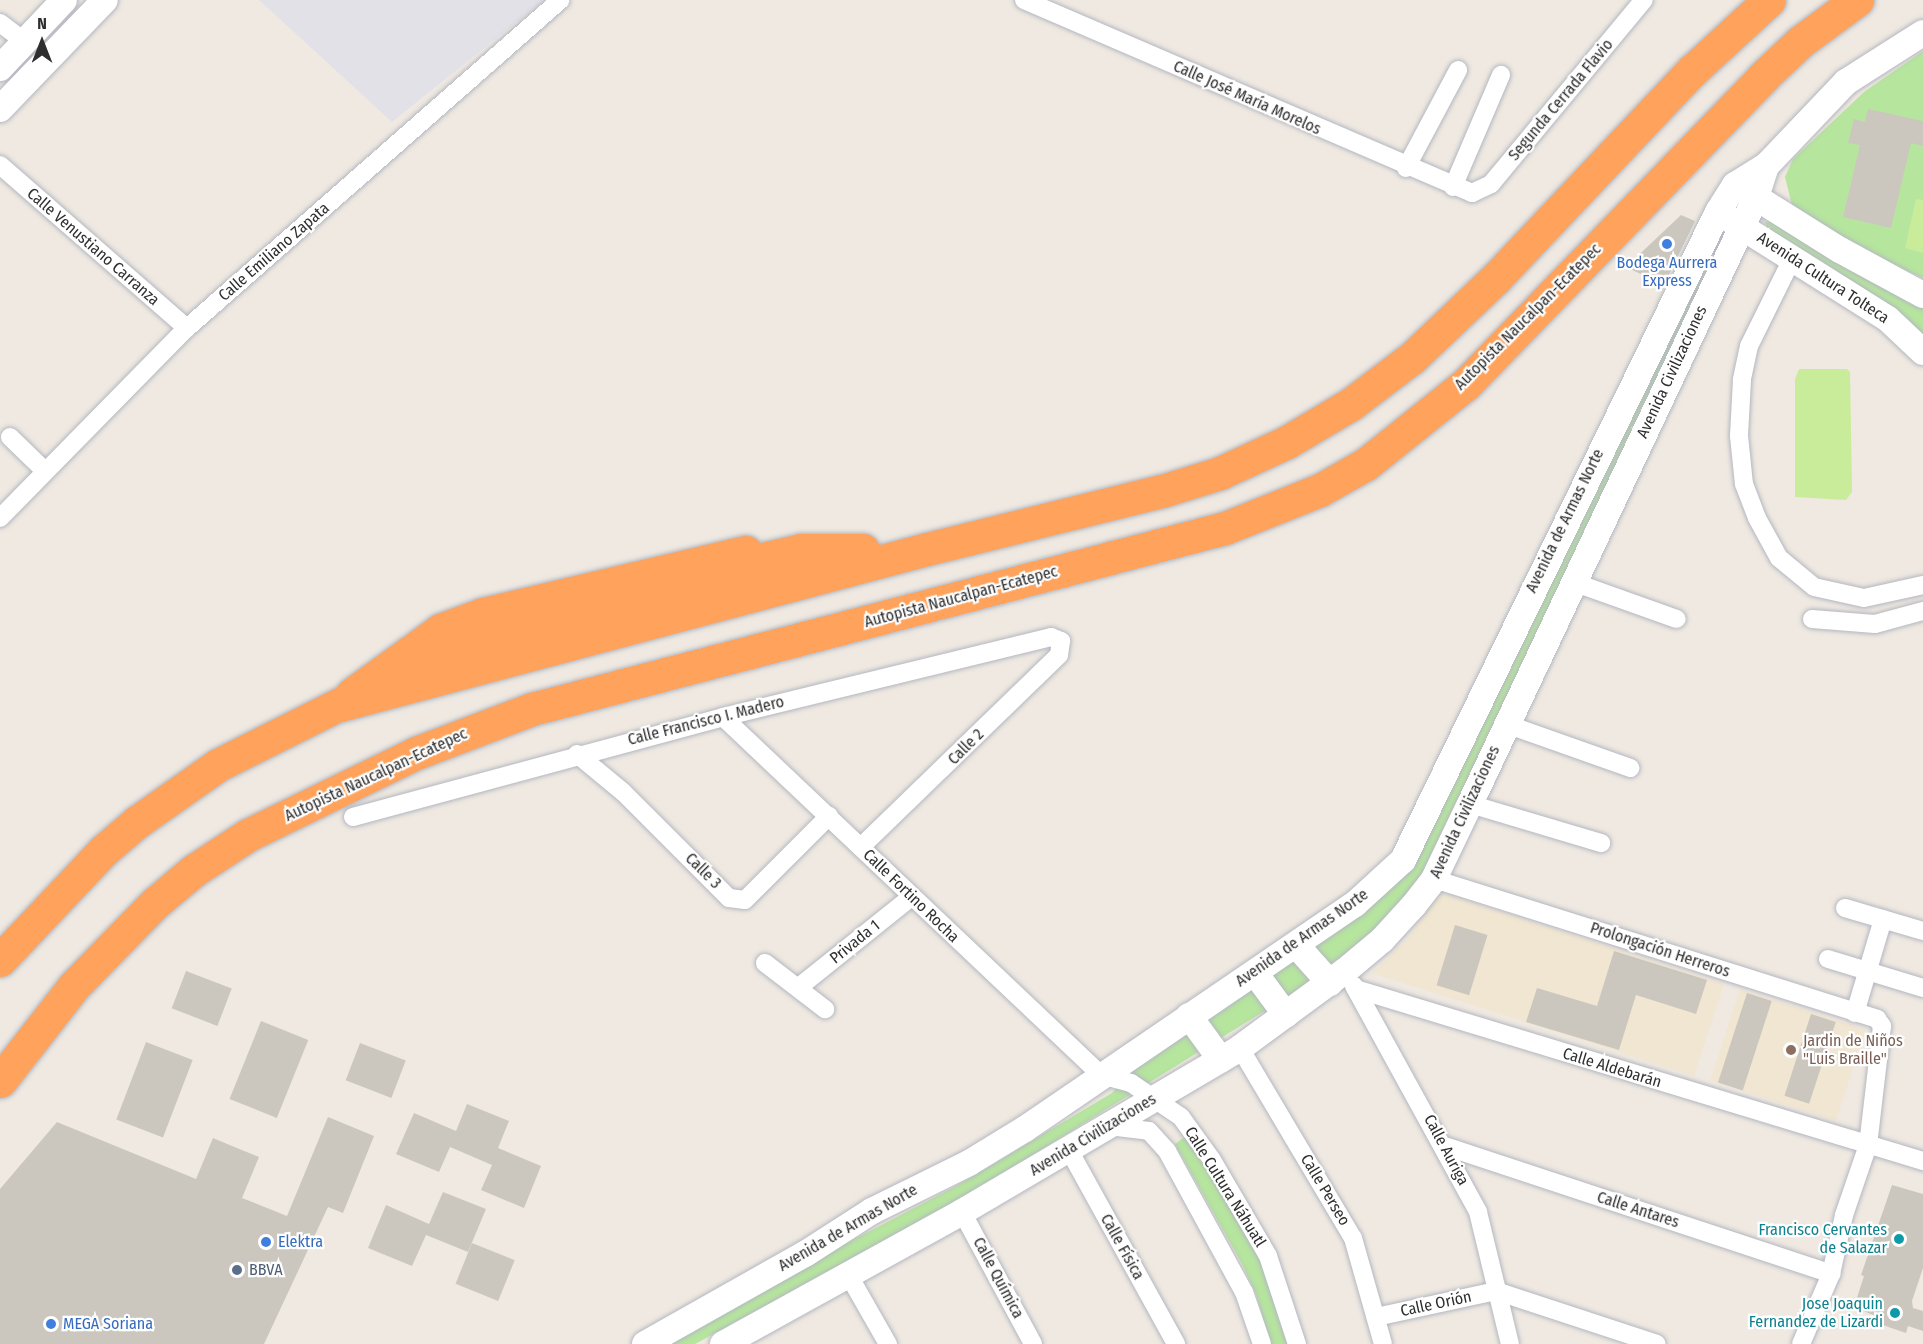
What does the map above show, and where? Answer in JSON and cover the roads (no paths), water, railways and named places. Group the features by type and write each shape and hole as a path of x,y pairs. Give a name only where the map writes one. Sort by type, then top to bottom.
{"highway":[{"path":"336,706 1220,473 1287,442 1351,404 1413,357 1496,278 1693,70 1769,0"},
{"name":"Autopista Naucalpan-Ecatepec","path":"0,1081 74,986 154,904 193,871 248,836 416,753 532,710 1225,528 1320,490 1366,464 1466,384 1763,77 1800,42 1857,0"},
{"path":"336,706 440,630 518,605 741,552 927,549"},
{"path":"371,689 609,619 884,554 927,549"},
{"path":"0,960 103,851 138,822 218,765 371,689 418,662 491,638 863,550"}],"main road":[{"path":"0,68 64,0"},
{"path":"0,109 105,0"},
{"name":"Avenida Civilizaciones","path":"723,1344 962,1212 1154,1097 1231,1054 1286,1015 1344,981 1382,940 1434,879 1741,225 1745,191 1846,82 1923,33"},
{"name":"Avenida de Armas Norte","path":"645,1344 805,1254 872,1211 969,1163 1355,904 1403,860 1427,815 1523,609 1718,212 1745,191"},
{"name":"Avenida Cultura Tolteca","path":"1745,191 1840,250 1923,295"},
{"name":"Avenida Cultura Tolteca","path":"1718,212 1793,257 1888,319 1923,352"},
{"path":"1523,609 1554,622"},
{"path":"1386,875 1414,905"},
{"path":"1296,945 1344,981"},
{"path":"1255,973 1286,1015"},
{"path":"1189,1016 1231,1054"}],"street":[{"name":"Calle Emiliano Zapata","path":"0,518 187,328 560,0"},
{"name":"Calle José María Morelos","path":"1024,0 1406,168 1472,193"},
{"name":"Segunda Cerrada Flavio","path":"1472,193 1491,184 1644,0"},
{"path":"0,22 25,42"},
{"path":"1406,168 1458,70"},
{"path":"1453,187 1501,75"},
{"name":"Calle Venustiano Carranza","path":"0,165 187,328"},
{"path":"1793,257 1749,346 1742,380 1739,436 1744,484 1757,518 1779,558 1814,587 1864,598 1923,585"},
{"path":"10,437 45,471"},
{"path":"1573,582 1677,619"},
{"path":"1812,619 1875,624 1923,611"},
{"name":"Calle Francisco I. Madero","path":"353,817 577,754 723,717 1051,637 1061,641"},
{"name":"Calle 2","path":"861,847 1059,655 1061,641"},
{"name":"Calle Fortino Rocha","path":"723,717 829,816 910,898 1101,1075"},
{"path":"1506,724 1630,768"},
{"name":"Calle 3","path":"577,754 623,792 729,898 737,900 745,900 829,816"},
{"path":"1470,804 1601,843"},
{"name":"Prolongación Herreros","path":"1434,879 1876,1019 1882,1026 1868,1145"},
{"name":"Privada 1","path":"799,987 910,898"},
{"path":"1845,908 1923,931"},
{"path":"1855,1013 1884,919"},
{"path":"1828,959 1866,973 1923,988"},
{"path":"765,963 825,1009"},
{"name":"Calle Aldebarán","path":"1344,981 1923,1161"},
{"name":"Calle Auriga","path":"1344,981 1445,1146 1478,1212 1510,1344"},
{"name":"Calle Perseo","path":"1231,1054 1353,1238 1383,1344"},
{"name":"Calle Cultura Náhuatl","path":"1101,1075 1131,1083 1181,1117 1212,1160 1268,1256 1297,1344"},
{"name":"Calle Cultura Náhuatl","path":"1109,1126 1149,1131 1167,1151 1244,1292 1262,1344"},
{"path":"1801,1344 1832,1274 1844,1215 1868,1145"},
{"name":"Calle Antares","path":"1445,1146 1832,1274"},
{"name":"Calle Física","path":"1069,1150 1176,1344"},
{"name":"Calle Química","path":"962,1212 1034,1344"},
{"path":"848,1274 888,1344"},
{"path":"1496,1291 1657,1344"},
{"name":"Calle Orión","path":"1376,1317 1496,1291"}],"place":[{"name":"Bodega Aurrera Express","path":"1667,244"},
{"name":"Jardin de Niños \"Luis Braille\"","path":"1791,1050"},
{"name":"Francisco Cervantes de Salazar","path":"1899,1239"},
{"name":"Elektra","path":"266,1242"},
{"name":"BBVA","path":"237,1270"},
{"name":"Jose Joaquin Fernandez de Lizardi","path":"1895,1313"},
{"name":"MEGA Soriana","path":"51,1324"}]}
